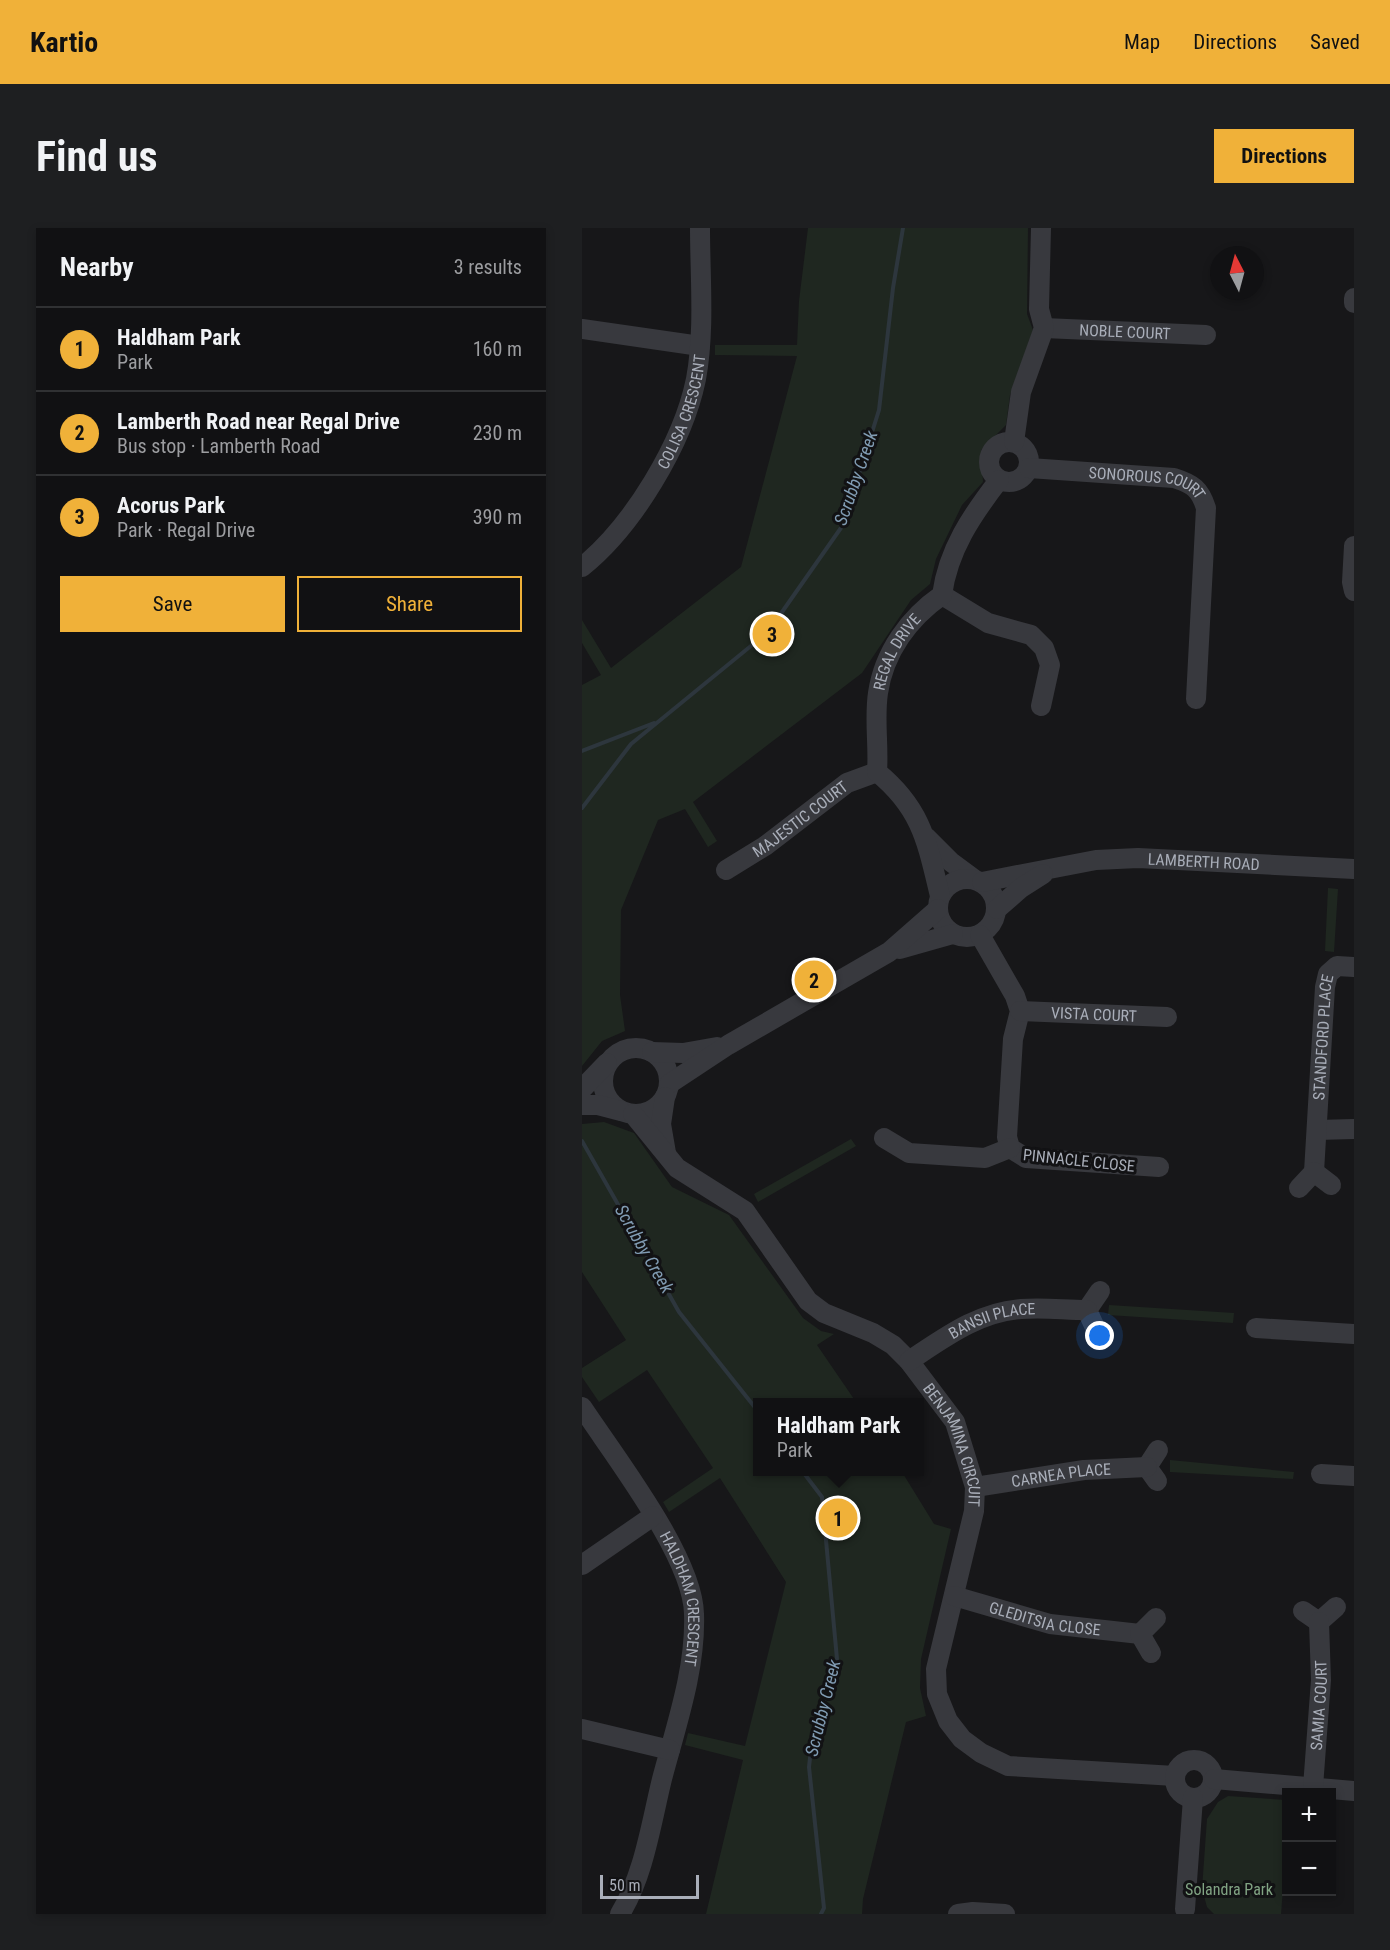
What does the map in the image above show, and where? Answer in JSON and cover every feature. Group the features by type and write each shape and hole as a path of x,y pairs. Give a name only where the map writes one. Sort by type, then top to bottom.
{"street":[{"name":"COLISA CRESCENT","path":"582,567 610,540 640,500 675,440 688,408 700,346 700,228"},
{"path":"1014,442 1021,392 1044,328 1039,309 1041,228"},
{"name":"NOBLE COURT","path":"1044,328 1206,335"},
{"path":"582,329 700,346"},
{"path":"1014,442 1025,449 1030,462 1029,468 1017,482 999,480 991,471 989,458 1001,443 1014,442"},
{"name":"SONOROUS COURT","path":"1029,468 1174,478 1190,483 1201,492 1206,508 1196,699"},
{"path":"999,480 972,515 957,544 945,577 942,595 988,623 1031,635 1044,648 1050,665 1041,706"},
{"path":"1354,546 1352,582 1354,591"},
{"name":"REGAL DRIVE","path":"877,772 878,693 886,664 903,630 921,610 942,595"},
{"path":"877,772 898,790 926,837 951,862 993,894 997,909"},
{"name":"MAJESTIC COURT","path":"726,870 765,846 848,783 877,772"},
{"path":"926,837 945,927 952,934"},
{"name":"LAMBERTH ROAD","path":"889,952 939,902 954,882 978,881 1096,860 1138,858 1354,869"},
{"name":"LAMBERTH ROAD","path":"627,1112 651,1110 667,1090 728,1045 889,952 952,934 961,937 980,935 992,924 997,909 1021,888 1053,868"},
{"path":"980,935 1015,996 1020,1011"},
{"name":"STANDFORD PLACE","path":"1314,1172 1324,987 1328,974 1337,966 1354,967"},
{"name":"VISTA COURT","path":"1020,1011 1167,1017"},
{"name":"PINNACLE CLOSE","path":"1020,1011 1013,1039 1008,1137 1010,1148 1026,1158 1160,1167"},
{"name":"LAMBERTH ROAD","path":"582,1089 624,1050 643,1049 652,1052 683,1053 728,1045"},
{"path":"652,1052 665,1066 667,1090 661,1124 666,1153"},
{"path":"609,1062 602,1079 603,1089 613,1106 627,1112"},
{"path":"582,1105 627,1112"},
{"name":"BENJAMINA CIRCUIT","path":"627,1112 677,1168 746,1211 808,1301 824,1313 873,1333 892,1345 909,1361 955,1422 975,1487 974,1511 936,1668 937,1694 948,1720 962,1739 981,1753 1008,1766 1175,1776"},
{"path":"1317,1130 1354,1129"},
{"path":"884,1138 909,1153 985,1158 1010,1148"},
{"path":"1299,1188 1314,1172 1331,1185"},
{"path":"1097,1332 1087,1310 1100,1292"},
{"name":"BANSII PLACE","path":"909,1361 968,1323 992,1314 1021,1309 1087,1310"},
{"path":"1256,1328 1354,1334"},
{"name":"HALDHAM CRESCENT","path":"582,1407 671,1542 685,1572 694,1612 693,1653 670,1750 636,1882 620,1914"},
{"name":"CARNEA PLACE","path":"975,1487 1084,1470 1152,1474 1158,1450"},
{"path":"1321,1474 1354,1476"},
{"path":"582,1565 654,1516"},
{"name":"GLEDITSIA CLOSE","path":"954,1596 1050,1624 1140,1634"},
{"path":"1303,1611 1319,1622 1336,1607"},
{"path":"1151,1653 1140,1634 1155,1618"},
{"name":"SAMIA COURT","path":"1313,1786 1321,1680 1319,1622"},
{"path":"582,1729 670,1750"},
{"path":"1196,1760 1206,1764 1214,1779 1205,1795 1193,1798 1177,1788 1175,1776 1180,1766 1196,1760"},
{"path":"1214,1779 1354,1791"},
{"path":"1184,1912 1193,1798"},
{"path":"958,1914 973,1911 1005,1914"}],"green space":[{"path":"808,228 1028,228 1027,314 1033,330 1010,395 1006,425 981,450 983,482 962,505 936,559 930,584 911,600 862,673 693,802 717,841 708,847 685,809 658,820 621,910 620,995 625,1031 602,1041 582,1066 582,685 601,675 582,643 582,620 611,668 741,567 797,356 715,355 715,345 797,345 799,301"},
{"path":"1328,888 1338,889 1334,952 1325,951"},
{"path":"604,1122 634,1133 672,1187 729,1215 803,1318 821,1331 834,1334 817,1345 853,1398 753,1398 753,1476 904,1476 934,1524 951,1529 921,1659 920,1688 926,1716 906,1722 863,1899 862,1914 706,1914 743,1760 685,1745 688,1733 745,1746 786,1582 720,1478 669,1512 663,1502 713,1468 647,1370 599,1402 582,1377 582,1368 626,1340 582,1272 582,1124"},
{"path":"851,1139 856,1146 758,1202 754,1194"},
{"path":"1109,1305 1234,1313 1233,1323 1108,1315"},
{"path":"1170,1460 1294,1472 1293,1479 1170,1472"},
{"name":"Solandra Park","path":"1228,1796 1282,1800 1281,1914 1214,1914 1207,1907 1202,1889 1207,1819 1218,1802"}],"waterway":[{"name":"Scrubby Creek","path":"582,808 631,744 768,632 843,525 879,410 893,288 903,228"},
{"path":"582,751 654,723"},
{"name":"Scrubby Creek","path":"582,1141 679,1312 753,1405"},
{"name":"Scrubby Creek","path":"806,1476 822,1497 837,1659 812,1740 809,1767 824,1908 821,1914"}],"place":[{"name":"Acorus Park","path":"772,634"},
{"name":"Lamberth Road near Regal Drive","path":"814,980"},
{"name":"Haldham Park","path":"838,1518"}]}
